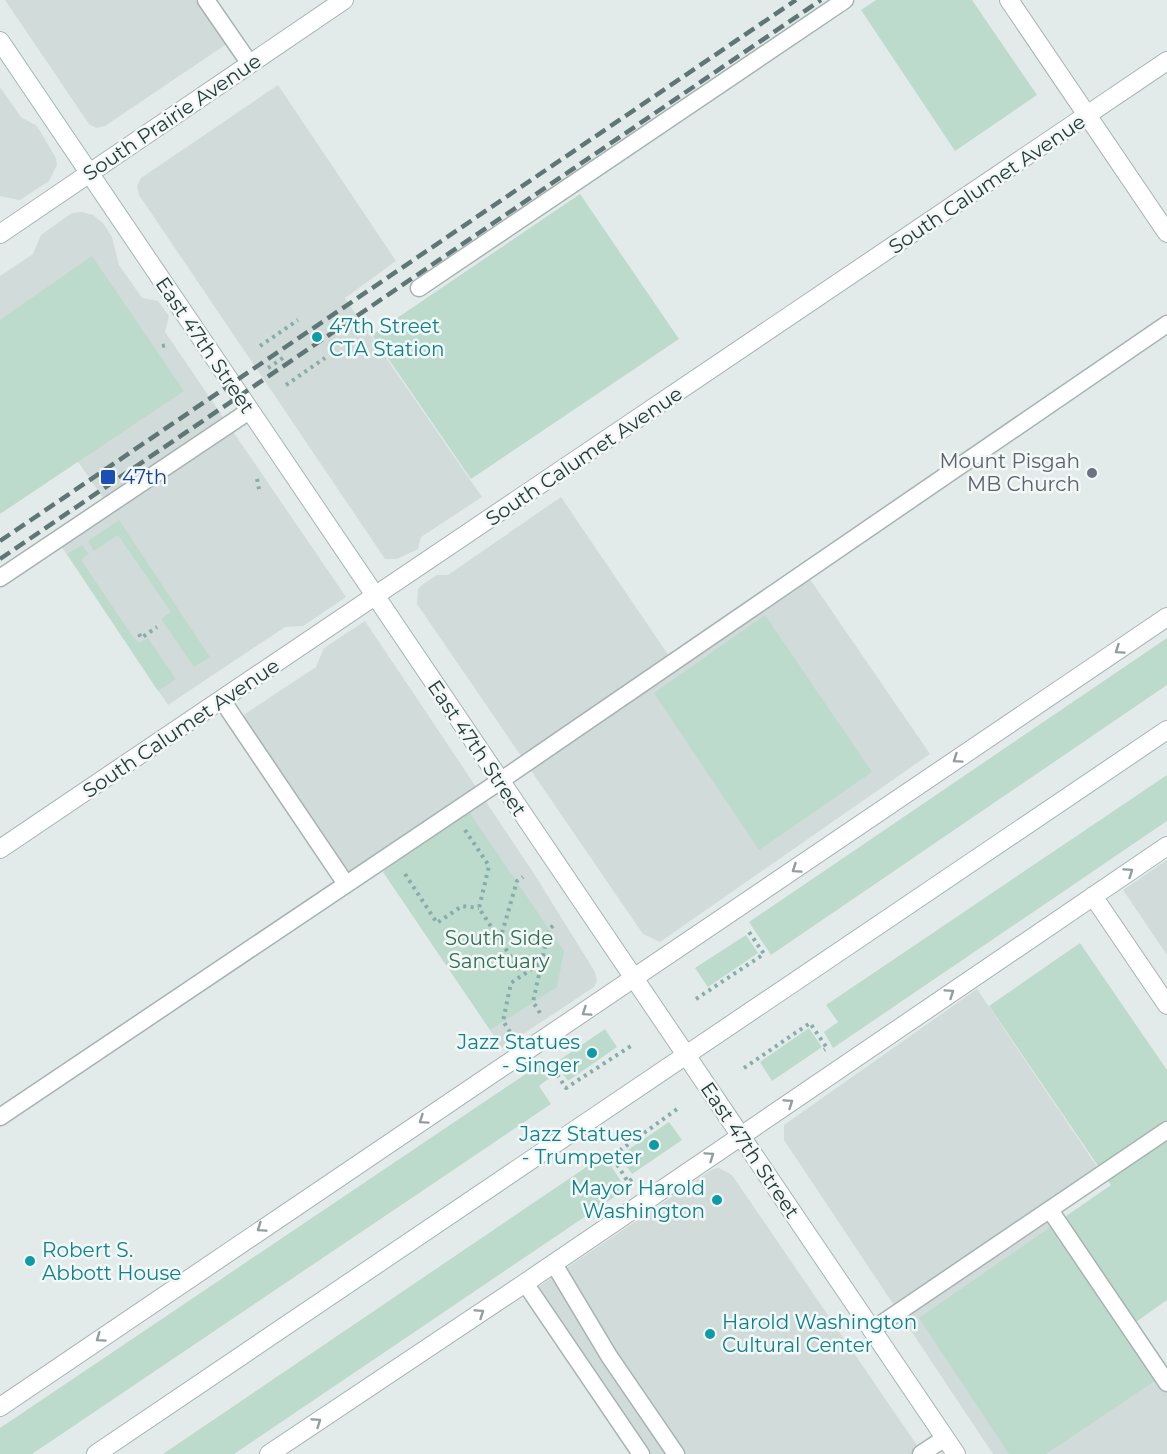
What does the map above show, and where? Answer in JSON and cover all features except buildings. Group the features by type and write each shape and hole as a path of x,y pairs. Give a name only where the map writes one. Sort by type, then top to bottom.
{"street":[{"name":"South Prairie Avenue","path":"0,234 344,0"},
{"path":"1009,0 1167,233"},
{"name":"East 47th Street","path":"0,41 956,1454"},
{"name":"South Calumet Avenue","path":"0,849 1167,61"},
{"path":"0,1407 1167,617"},
{"path":"96,1454 1167,730"},
{"path":"269,1454 525,1283 1167,846"},
{"path":"1093,896 1167,1005"}],"lane":[{"path":"206,0 250,64"},
{"path":"420,288 844,0"},
{"path":"0,1117 500,781 1167,324"},
{"path":"0,578 249,411"},
{"path":"222,700 346,884"},
{"path":"872,1330 1167,1130"},
{"path":"1050,1210 1167,1383"},
{"path":"554,1263 609,1356 676,1454"},
{"path":"525,1283 641,1454"},
{"path":"921,1454 945,1438"}],"path":[{"path":"260,346 298,320"},
{"path":"162,346 168,345"},
{"path":"268,368 286,356"},
{"path":"286,385 325,358"},
{"path":"257,479 259,489"},
{"path":"138,634 141,638 156,627"},
{"path":"470,826 464,830 489,866 479,908 522,974"},
{"path":"405,874 437,923 462,906 479,908"},
{"path":"500,940 517,881 522,877"},
{"path":"540,1013 533,1002 549,929 554,925"},
{"path":"696,999 764,954 747,929 738,935"},
{"path":"510,1032 503,1021 511,983 542,962"},
{"path":"744,1068 810,1023 827,1048 817,1054"},
{"path":"558,1056 549,1062 566,1088 634,1044"},
{"path":"638,1175 628,1182 612,1156 680,1107"}],"shaded area":[{"path":"5,0 207,0 234,39 105,126 96,128 89,124"},
{"path":"278,85 396,261 345,298 482,497 421,537 418,549 397,559 385,559 139,195 137,186 141,178"},
{"path":"0,87 21,117 37,126 56,158 57,165 49,181 20,200 0,196"},
{"path":"82,212 93,215 103,223 112,237 119,265 142,298 158,301 169,316 165,332 346,597 303,626 285,627 168,705 57,540 108,505 0,349 0,276 33,254 41,235 72,213"},
{"path":"561,497 673,662 805,572 930,754 660,942 643,934 417,604 418,589 422,585 437,575 448,575"},
{"path":"365,621 533,872 595,972 597,981 594,987 502,1048 378,863 346,884 236,720 316,667 324,648"},
{"path":"1167,860 1167,955 1123,890"},
{"path":"977,989 1102,1174 1050,1210 1167,1384 1167,1454 993,1454 784,1140 784,1125"},
{"name":"Harold Washington Cultural Center","path":"719,1168 732,1175 923,1454 641,1454 531,1292 713,1169"}],"green space":[{"path":"876,0 972,0 1037,95 955,151 861,10"},
{"path":"580,194 679,339 471,479 372,335"},
{"path":"92,256 184,391 0,514 0,320"},
{"path":"119,520 210,657 194,667 161,619 171,612 118,535 94,551 88,541"},
{"path":"82,545 89,554 81,560 133,637 139,643 148,638 176,679 158,691 67,554"},
{"path":"765,615 872,772 759,850 654,693"},
{"path":"1167,638 1167,685 771,955 749,922"},
{"path":"1167,775 1167,821 833,1048 824,1032 838,1022 826,1005"},
{"name":"South Side Sanctuary","path":"469,812 564,951 557,987 490,1030 383,872"},
{"path":"746,935 758,953 708,987 695,968"},
{"path":"1080,943 1167,1070 1167,1300 1129,1327 1162,1376 1046,1454 1009,1454 919,1318 1111,1185 989,1006"},
{"path":"809,1028 822,1047 772,1081 760,1062"},
{"path":"605,1029 617,1047 568,1081 555,1063"},
{"path":"542,1063 551,1077 539,1086 551,1104 32,1454 0,1454 0,1428"},
{"path":"669,1122 682,1140 632,1174 619,1156"},
{"path":"604,1155 626,1189 234,1454 163,1454"}],"railway":[{"path":"0,541 796,0"},
{"path":"0,559 821,0"}],"place":[{"name":"47th Street CTA Station","path":"317,337"},
{"name":"Mount Pisgah MB Church","path":"1092,473"},
{"name":"47th","path":"108,477"},
{"name":"Jazz Statues - Singer","path":"592,1053"},
{"name":"Jazz Statues - Trumpeter","path":"654,1145"},
{"name":"Mayor Harold Washington","path":"717,1200"},
{"name":"Robert S. Abbott House","path":"30,1261"},
{"name":"Harold Washington Cultural Center","path":"710,1334"}]}
